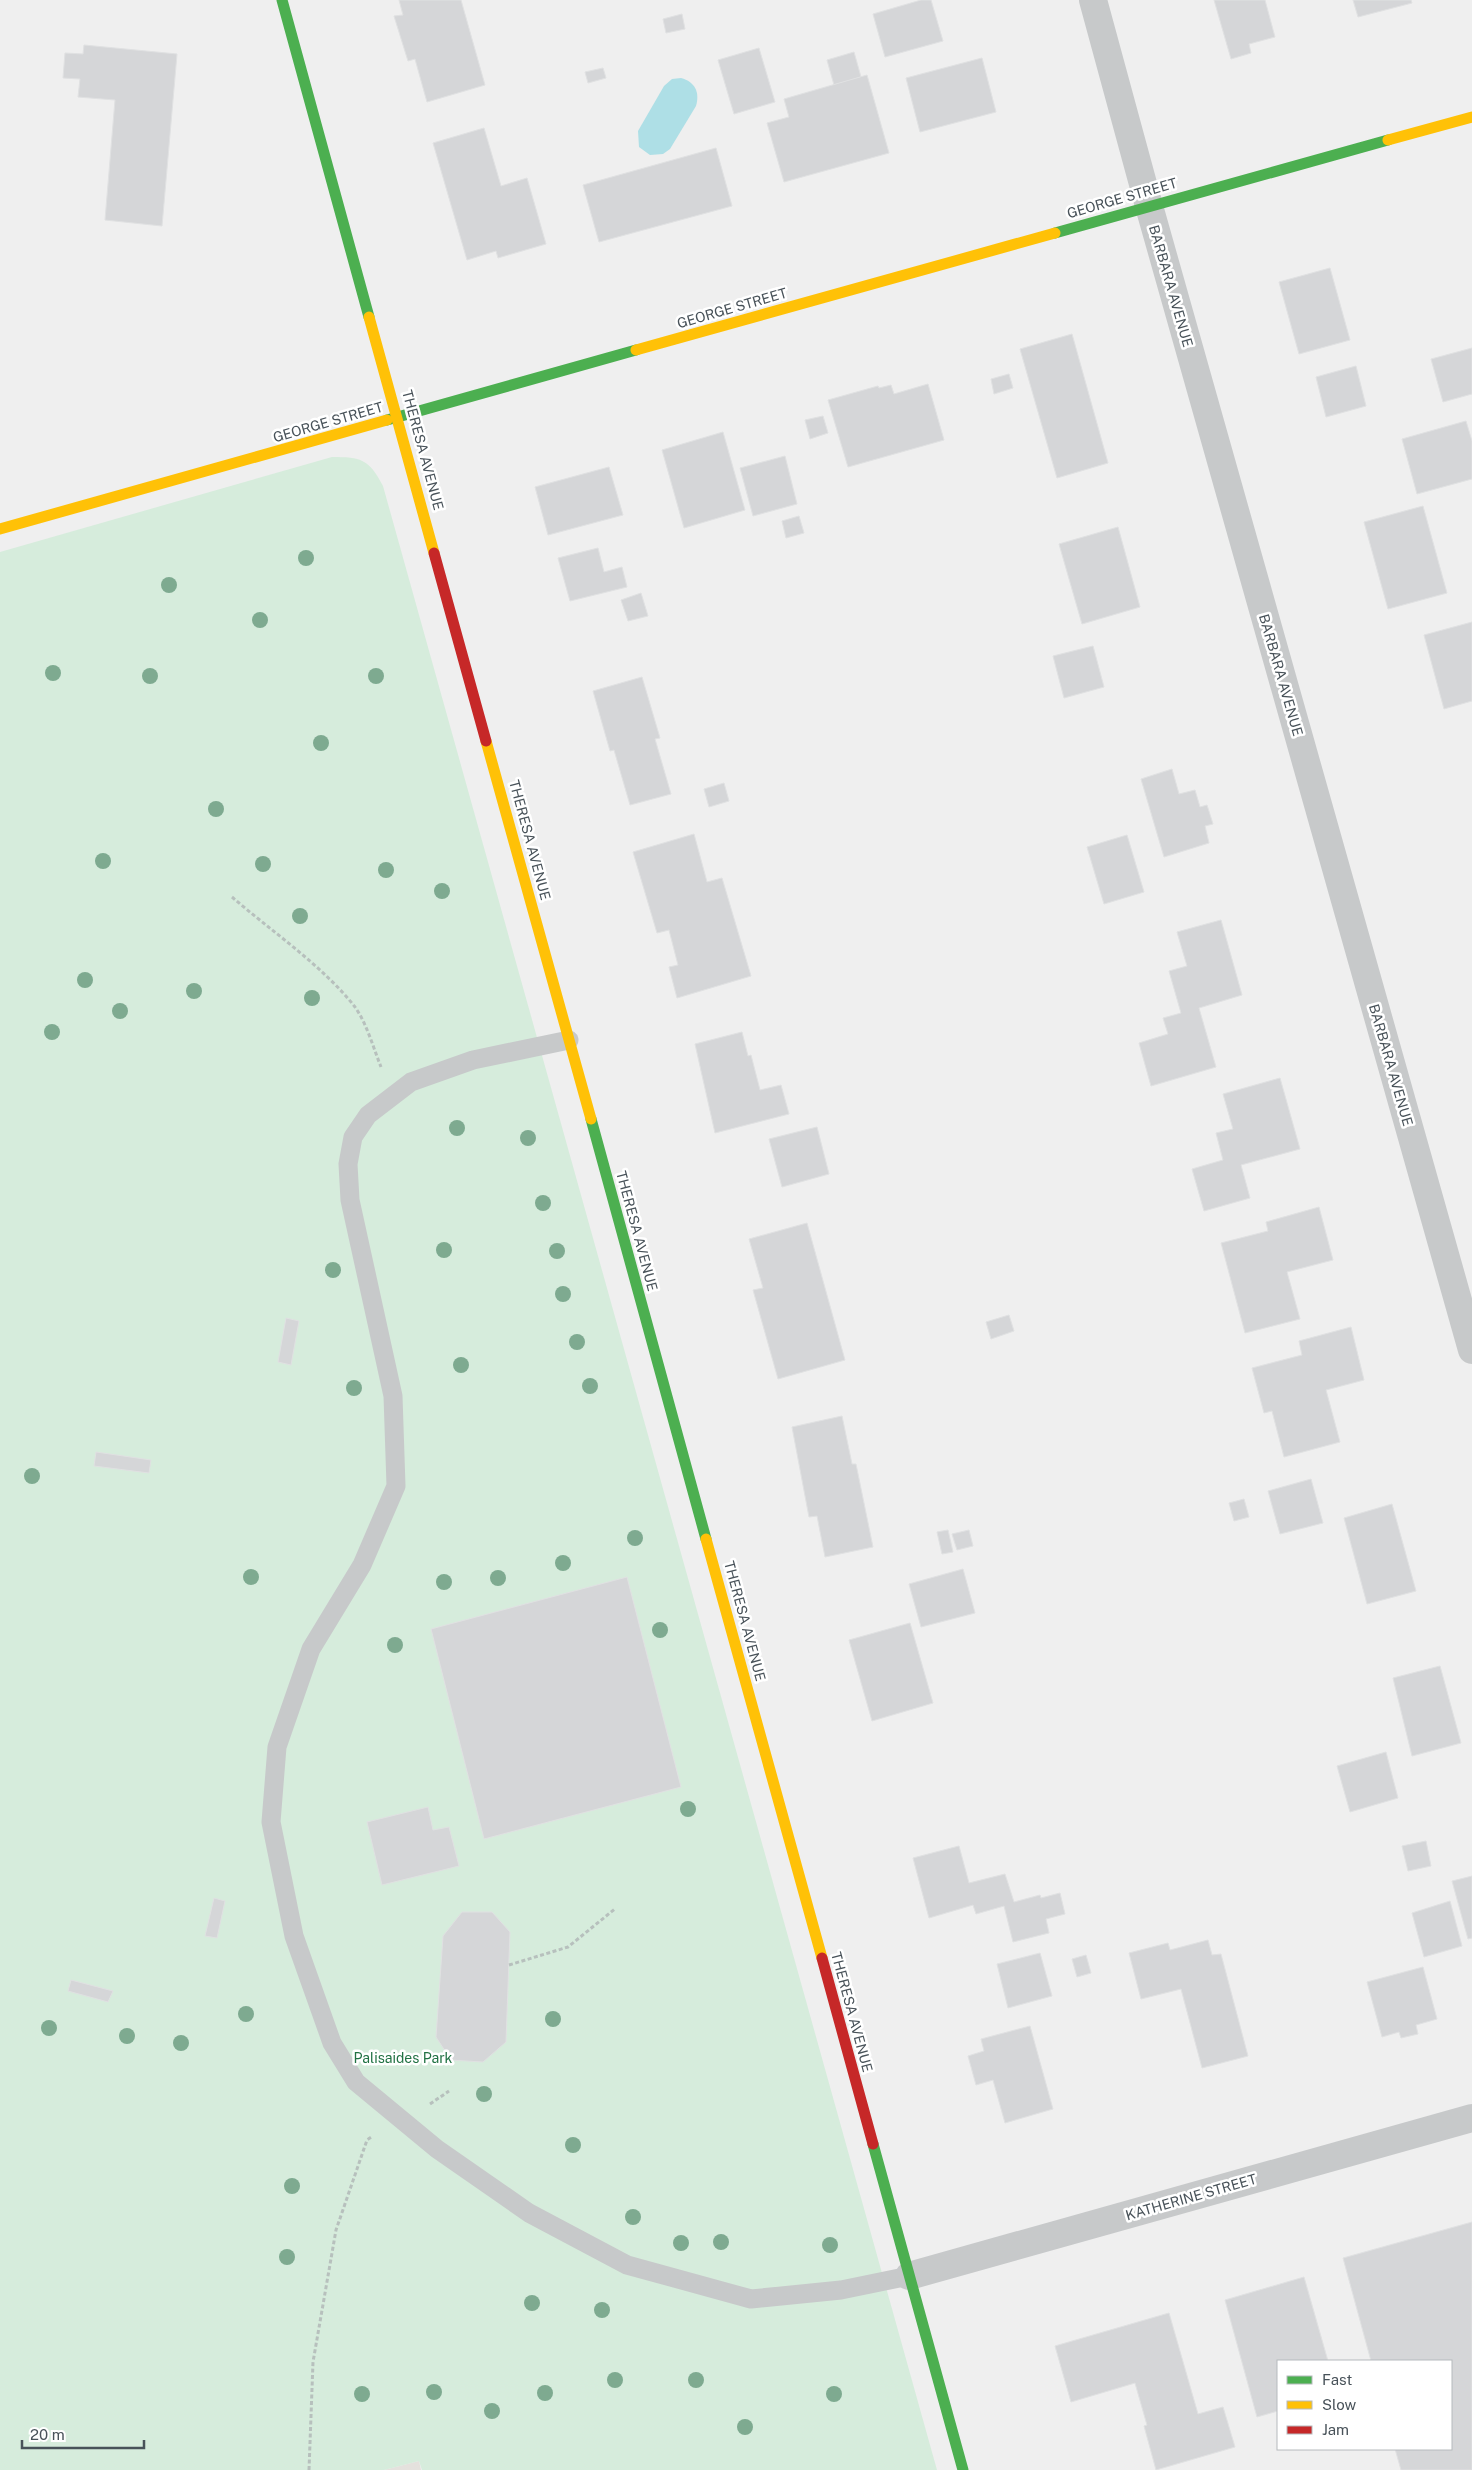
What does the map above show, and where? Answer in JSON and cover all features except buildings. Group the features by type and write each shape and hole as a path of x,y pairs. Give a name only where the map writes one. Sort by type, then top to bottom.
{"street":[{"name":"THERESA AVENUE","path":"282,0 570,1040 962,2470"},
{"name":"BARBARA AVENUE","path":"1093,0 1149,206 1472,1350"},
{"name":"GEORGE STREET","path":"0,528 1472,117"},
{"name":"KATHERINE STREET","path":"909,2276 1472,2118"}],"lane":[{"path":"570,1040 473,1060 411,1082 368,1115 352,1138 348,1164 350,1200 393,1396 396,1486 362,1565 312,1649 277,1747 271,1822 294,1936 332,2043 356,2082 437,2149 529,2213 627,2265 751,2299 841,2290 909,2276"}],"path":[{"path":"232,898 320,972 355,1008 369,1034 392,1098"},
{"path":"509,1965 568,1947 616,1908"},
{"path":"309,2470 313,2362 336,2230 367,2140 396,2117 425,2107 450,2091"}],"shaded area":[{"path":"419,2461 421,2470 384,2470"}],"green space":[{"name":"Palisaides Park","path":"332,457 363,461 373,470 383,486 937,2470 422,2470 419,2461 384,2470 0,2470 0,552"}],"water":[{"path":"681,78 690,82 695,88 697,92 696,106 670,149 663,154 650,155 639,147 638,131 664,86 672,79"}],"traffic: fast":[{"path":"282,0 369,317"},
{"path":"1055,233 1388,140"},
{"path":"387,420 636,350"},
{"path":"591,1119 706,1539"},
{"path":"873,2144 963,2470"}],"traffic: slow":[{"path":"1388,140 1472,117"},
{"path":"636,350 1055,233"},
{"path":"369,317 434,553"},
{"path":"0,529 387,420"},
{"path":"486,741 591,1119"},
{"path":"706,1539 822,1958"}],"traffic: jam":[{"path":"434,553 486,741"},
{"path":"822,1958 873,2144"}]}
